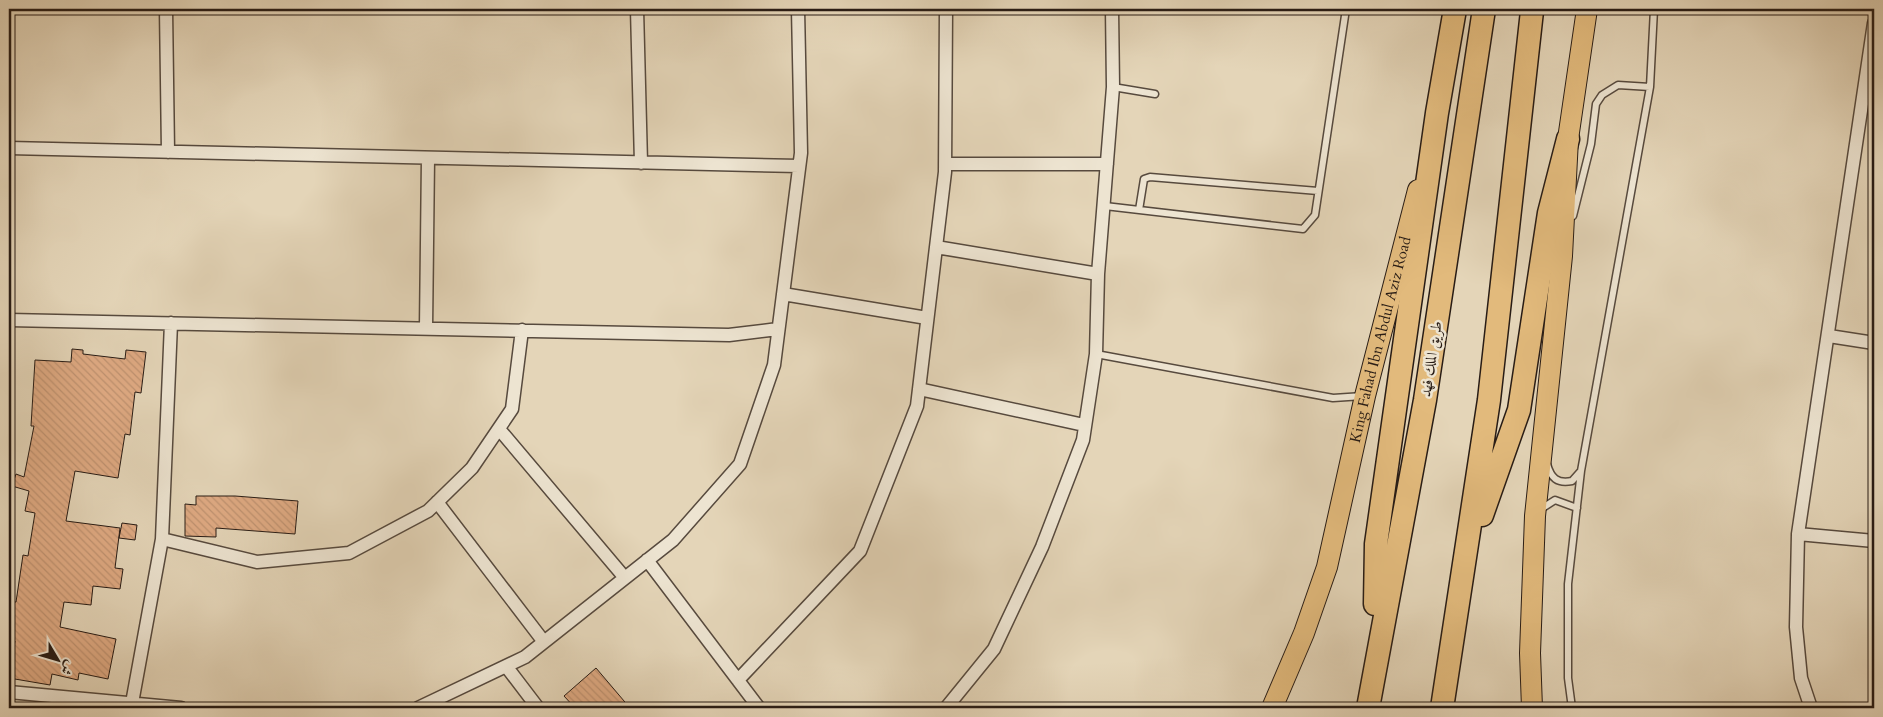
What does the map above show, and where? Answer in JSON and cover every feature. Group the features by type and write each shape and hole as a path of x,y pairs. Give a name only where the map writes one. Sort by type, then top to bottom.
{"highway":[{"path":"1363,708 1374,664 1376,544 1437,113 1455,9"},
{"name":"طريق الملك فهد","path":"1368,708 1374,664 1425,400 1484,9"},
{"path":"1442,708 1489,400 1532,11"},
{"path":"1464,568 1518,410 1549,213 1569,131"}],"main road":[{"path":"1569,131 1567,75 1576,9"},
{"path":"1532,708 1530,653 1535,516 1562,256 1569,131 1588,9"},
{"path":"1577,77 1596,9"},
{"name":"King Fahad Ibn Abdul Aziz Road","path":"1272,708 1304,633 1327,567 1365,396 1437,113"}],"street":[{"path":"166,9 168,152"},
{"path":"637,9 641,163"},
{"path":"418,708 525,657 673,540 740,464 774,365 799,166 798,9"},
{"path":"738,680 860,551 917,406 945,164 946,9"},
{"path":"946,708 994,649 1042,547 1083,440 1096,354 1098,274 1113,87 1112,9"},
{"path":"1811,708 1801,678 1796,627 1798,534 1830,336 1874,23"},
{"path":"9,148 799,166"},
{"path":"426,328 428,158"},
{"path":"945,164 1107,164"},
{"path":"936,246 1098,274"},
{"path":"783,294 927,318"},
{"path":"9,320 729,334 778,329"},
{"path":"132,702 162,539 171,323"},
{"path":"162,539 257,562 349,553 428,511 472,468 512,409 522,330"},
{"path":"1830,336 1874,343"},
{"path":"919,389 1084,425"},
{"path":"498,429 625,578"},
{"path":"437,502 544,642"},
{"path":"1798,534 1874,541"},
{"path":"648,560 759,708"},
{"path":"506,666 538,708"},
{"path":"9,692 67,703 132,702 181,708"}],"lane":[{"path":"1104,206 1303,229 1315,215 1346,9"},
{"path":"1572,708 1568,678 1568,594 1581,471 1650,87 1654,9"},
{"path":"1562,256 1591,144 1596,104 1602,95 1618,84 1650,87"},
{"path":"1113,87 1156,94"},
{"path":"1139,210 1144,179 1150,177 1318,192"},
{"path":"1096,354 1333,398 1365,396"},
{"path":"1543,451 1551,476 1558,481 1572,481 1581,471"},
{"path":"1535,516 1546,504 1555,500 1577,508"}],"building":[{"path":"72,349 83,350 83,354 125,359 126,350 146,352 141,393 135,392 130,435 125,434 118,478 75,471 66,521 120,528 115,568 123,569 120,589 93,586 91,605 64,602 60,627 116,639 108,679 79,673 78,680 52,674 50,685 9,678 15,641 9,640 12,602 16,602 23,555 28,556 35,513 25,511 29,491 12,486 16,474 24,477 34,426 31,426 35,360 71,362"},
{"path":"196,496 235,496 298,501 295,534 216,528 216,537 185,536 185,504 196,505"},
{"path":"122,523 137,525 135,540 119,538"},
{"path":"596,668 630,708 575,708 564,696"}]}
